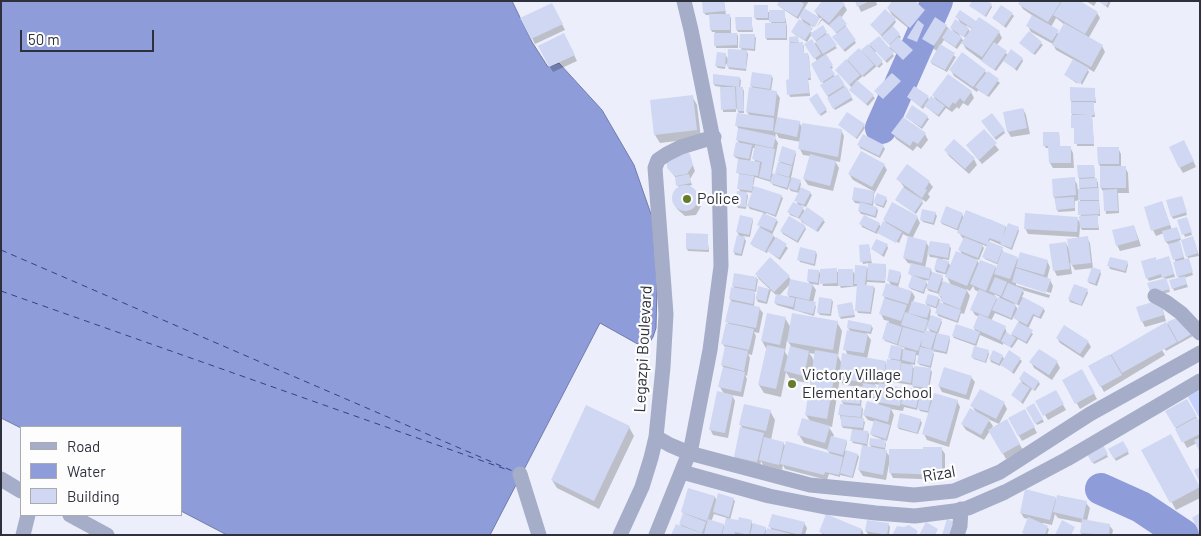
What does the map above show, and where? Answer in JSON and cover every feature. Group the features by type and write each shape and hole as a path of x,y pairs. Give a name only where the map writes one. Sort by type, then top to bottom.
{"street":[{"path":"656,535 689,452 710,350 721,266 720,179 714,137 684,1"},
{"name":"Legazpi Boulevard","path":"620,535 642,487 656,436 663,367 666,314 655,168 658,160 667,154 681,147 714,137"},
{"path":"1155,296 1181,313 1200,333"},
{"name":"Rizal","path":"656,436 670,445 689,452 810,485 914,495 954,491 1000,472 1090,414 1200,353"},
{"path":"682,472 769,496 825,507 915,516 964,509 1005,492 1067,460 1200,381"},
{"path":"1000,472 1005,492"},
{"path":"520,474 539,535"},
{"path":"1,480 20,490"},
{"path":"957,535 964,509"},
{"path":"23,535 28,516"},
{"path":"72,516 107,535"}],"shaded area":[{"path":"1200,390 1200,419 1188,397"}],"water":[{"path":"1,1 512,1 532,42 548,67 559,63 602,110 634,165 652,217 657,285 656,328 653,337 648,345 643,347 600,323 490,535 227,535 182,512 182,426 20,428 1,418"}],"building":[{"path":"702,1 724,1 725,11 703,13"},
{"path":"779,1 800,1 804,4 797,17 777,5"},
{"path":"822,1 841,1 845,4 829,23 814,11"},
{"path":"855,1 870,1 857,7"},
{"path":"892,1 915,1 925,10 910,28 887,8"},
{"path":"972,1 988,1 992,4 985,16 969,6"},
{"path":"1020,1 1061,1 1048,22 1018,4"},
{"path":"1062,1 1080,1 1098,12 1085,34 1053,15"},
{"path":"1098,1 1109,1 1106,6"},
{"path":"552,3 563,24 531,39 520,18"},
{"path":"754,5 768,5 768,18 754,18"},
{"path":"1001,5 1013,13 1004,26 992,18"},
{"path":"804,8 820,18 815,27 799,17"},
{"path":"885,9 896,19 881,35 870,25"},
{"path":"769,10 785,10 785,22 769,22"},
{"path":"960,10 976,21 979,17 1000,31 982,57 961,43 972,28 955,17"},
{"path":"709,14 730,14 730,30 710,30"},
{"path":"840,15 847,24 836,33 829,25"},
{"path":"1032,15 1059,30 1052,41 1026,26"},
{"path":"735,17 752,17 752,30 736,30"},
{"path":"935,17 947,25 934,46 922,39"},
{"path":"799,19 813,28 805,40 791,32"},
{"path":"955,19 969,28 964,37 950,28"},
{"path":"918,20 924,25 917,42 907,38"},
{"path":"765,23 786,23 786,38 765,38"},
{"path":"1064,23 1103,45 1091,67 1052,45"},
{"path":"823,25 827,32 815,41 810,34"},
{"path":"846,26 856,40 843,50 832,37"},
{"path":"893,26 900,34 889,45 881,37"},
{"path":"948,28 962,37 955,47 942,38"},
{"path":"1029,31 1042,42 1033,54 1019,43"},
{"path":"564,33 575,55 549,67 538,46"},
{"path":"714,33 737,33 737,45 714,46"},
{"path":"828,33 837,45 823,54 815,42"},
{"path":"740,34 755,34 754,49 739,48"},
{"path":"798,36 799,42 789,42 789,37"},
{"path":"879,36 894,53 885,61 869,44"},
{"path":"898,37 913,50 903,60 889,46"},
{"path":"812,39 821,54 814,59 804,44"},
{"path":"803,42 804,53 808,53 811,78 808,78 809,93 787,95 786,80 789,79 789,43"},
{"path":"994,42 1007,51 994,70 981,61"},
{"path":"868,44 883,61 877,67 861,50"},
{"path":"940,44 955,53 945,70 930,62"},
{"path":"859,48 874,65 862,76 847,59"},
{"path":"728,49 747,50 746,69 727,67"},
{"path":"1011,49 1023,58 1015,69 1003,61"},
{"path":"717,52 726,53 725,67 715,66"},
{"path":"962,52 986,70 973,87 949,70"},
{"path":"826,54 833,65 830,67 835,74 821,83 811,64"},
{"path":"846,59 860,75 849,85 835,70"},
{"path":"1073,59 1089,68 1080,84 1064,75"},
{"path":"988,71 999,79 987,96 975,87"},
{"path":"752,72 772,75 770,89 750,86"},
{"path":"892,73 901,81 883,99 874,91"},
{"path":"713,74 740,77 739,87 713,84"},
{"path":"838,74 845,85 827,96 820,85"},
{"path":"948,74 972,91 964,102 960,98 955,104 953,102 949,108 932,95"},
{"path":"857,80 874,95 866,104 849,90"},
{"path":"846,86 852,97 833,109 827,98"},
{"path":"914,86 929,96 921,107 907,97"},
{"path":"720,87 735,87 736,109 721,110"},
{"path":"736,87 743,87 744,111 737,111"},
{"path":"749,87 777,91 774,116 746,112"},
{"path":"1070,87 1095,88 1095,101 1070,101"},
{"path":"817,93 827,109 819,115 809,99"},
{"path":"693,95 697,130 654,135 650,100"},
{"path":"931,96 945,106 938,115 924,106"},
{"path":"1071,102 1094,102 1094,115 1092,115 1094,144 1074,144 1074,128 1071,128 1071,115 1089,115 1071,114"},
{"path":"912,105 928,116 921,127 905,117"},
{"path":"1023,108 1027,128 1007,132 1003,112"},
{"path":"847,112 865,124 856,138 838,125"},
{"path":"737,113 774,118 773,131 735,126"},
{"path":"992,113 1005,130 994,138 981,121"},
{"path":"777,117 800,121 797,137 774,132"},
{"path":"903,117 926,133 918,144 913,141 910,146 891,133"},
{"path":"802,123 842,129 838,157 798,149"},
{"path":"738,128 776,136 773,148 736,140"},
{"path":"984,129 997,143 979,160 966,145"},
{"path":"1043,132 1059,132 1060,146 1071,146 1071,163 1049,163 1048,146 1043,146"},
{"path":"863,134 884,145 879,156 857,145"},
{"path":"954,139 975,158 965,169 944,150"},
{"path":"1184,140 1194,161 1179,168 1169,147"},
{"path":"736,142 752,145 749,159 733,156"},
{"path":"755,145 775,149 770,180 759,177 762,162 752,159"},
{"path":"782,146 796,151 792,165 778,161"},
{"path":"1097,147 1119,147 1119,164 1098,164"},
{"path":"682,149 690,154 693,165 687,174 675,176 667,168 667,157"},
{"path":"861,151 885,164 872,187 848,174"},
{"path":"810,154 836,161 830,186 803,179"},
{"path":"738,159 760,162 758,176 736,173"},
{"path":"778,162 792,166 789,177 775,173"},
{"path":"907,164 930,181 922,198 896,179"},
{"path":"1077,165 1094,165 1095,177 1078,178"},
{"path":"1100,166 1126,166 1126,188 1100,188"},
{"path":"773,173 790,178 787,188 770,183"},
{"path":"689,174 691,183 676,186 675,177"},
{"path":"739,174 754,176 752,191 737,189"},
{"path":"792,177 801,180 797,191 788,188"},
{"path":"1075,177 1076,195 1053,197 1052,179"},
{"path":"1097,178 1097,187 1079,188 1079,179"},
{"path":"685,185 694,189 698,198 694,207 685,211 676,207 672,198 676,189"},
{"path":"754,186 782,195 775,215 747,206"},
{"path":"801,187 811,192 804,205 794,201"},
{"path":"854,187 874,191 872,204 852,200"},
{"path":"903,187 923,200 914,213 895,200"},
{"path":"1099,188 1099,200 1078,200 1078,189"},
{"path":"1117,189 1118,211 1104,211 1103,190"},
{"path":"737,191 747,192 746,207 735,206"},
{"path":"877,193 887,197 883,206 873,203"},
{"path":"1182,196 1187,212 1171,217 1166,200"},
{"path":"1074,197 1075,208 1056,210 1055,198"},
{"path":"1078,201 1099,201 1099,214 1078,215"},
{"path":"1162,201 1170,225 1151,231 1144,207"},
{"path":"793,202 804,207 798,218 787,212"},
{"path":"860,202 877,207 875,216 858,211"},
{"path":"892,202 918,216 909,234 883,220"},
{"path":"946,206 963,213 957,229 940,222"},
{"path":"807,207 824,219 816,231 799,219"},
{"path":"922,209 936,212 933,223 920,220"},
{"path":"966,210 1006,226 1002,239 1008,223 1019,227 1011,248 989,238 988,241 1003,247 997,263 982,257 987,245 957,233"},
{"path":"763,213 777,219 772,231 757,225"},
{"path":"1025,213 1078,217 1077,232 1024,229"},
{"path":"740,215 753,218 749,235 736,232"},
{"path":"864,215 880,223 875,232 859,224"},
{"path":"1098,215 1098,228 1080,228 1079,216"},
{"path":"789,216 806,226 797,241 780,231"},
{"path":"1187,217 1192,232 1182,235 1177,220"},
{"path":"883,221 902,232 896,243 877,233"},
{"path":"1134,225 1138,240 1116,246 1112,230"},
{"path":"759,227 774,235 765,252 750,244"},
{"path":"1177,227 1181,238 1165,242 1162,231"},
{"path":"686,233 708,234 708,250 686,249"},
{"path":"737,235 745,237 741,254 733,252"},
{"path":"908,236 927,241 922,263 903,258"},
{"path":"1088,236 1091,263 1071,265 1067,239"},
{"path":"1193,236 1198,253 1186,257 1181,240"},
{"path":"776,237 787,244 779,258 767,251"},
{"path":"964,237 983,245 978,258 958,250"},
{"path":"876,239 888,244 882,255 871,249"},
{"path":"930,241 950,244 948,258 927,254"},
{"path":"1180,241 1184,257 1173,260 1168,244"},
{"path":"1066,242 1070,269 1053,271 1049,244"},
{"path":"869,244 871,261 860,262 859,245"},
{"path":"800,247 816,251 814,264 797,260"},
{"path":"956,251 978,260 967,286 945,277"},
{"path":"1002,251 1018,257 1010,279 994,274"},
{"path":"1020,252 1048,260 1044,275 1016,267"},
{"path":"1169,256 1174,274 1162,278 1161,274 1146,279 1141,261 1156,257 1156,260"},
{"path":"770,257 790,276 774,292 755,274"},
{"path":"1110,257 1128,261 1125,271 1107,266"},
{"path":"937,258 949,261 945,273 934,269"},
{"path":"1189,258 1193,272 1177,277 1173,262"},
{"path":"980,260 996,266 986,291 970,284"},
{"path":"868,263 886,264 885,281 867,280"},
{"path":"911,263 931,268 929,279 908,274"},
{"path":"855,265 867,266 865,285 874,286 870,312 855,311 857,284 854,284"},
{"path":"1092,267 1101,270 1095,284 1087,281"},
{"path":"837,268 837,283 820,284 820,269"},
{"path":"1016,268 1051,279 1046,293 1012,282"},
{"path":"808,269 819,270 818,283 807,281"},
{"path":"838,269 853,269 853,286 838,286"},
{"path":"889,269 901,272 898,283 887,281"},
{"path":"932,272 943,275 937,292 926,288"},
{"path":"734,273 757,277 755,290 732,286"},
{"path":"912,275 927,281 923,292 908,287"},
{"path":"1185,276 1187,284 1172,289 1169,280"},
{"path":"995,277 1007,282 1001,296 989,291"},
{"path":"1166,278 1170,289 1151,294 1147,283"},
{"path":"790,279 813,284 809,300 787,295"},
{"path":"943,281 967,290 960,309 940,301 942,297 938,295"},
{"path":"886,283 912,291 908,304 882,296"},
{"path":"1008,283 1023,289 1017,304 1002,297"},
{"path":"1074,284 1088,289 1081,305 1068,299"},
{"path":"758,286 769,289 766,302 756,299"},
{"path":"731,287 755,291 753,304 729,299"},
{"path":"979,289 997,297 988,317 970,310"},
{"path":"776,294 795,298 793,307 774,303"},
{"path":"928,294 939,297 936,307 925,303"},
{"path":"819,297 832,299 830,314 817,313"},
{"path":"998,297 1016,305 1011,318 992,310"},
{"path":"1023,297 1044,308 1039,317 1033,314 1027,325 1013,318"},
{"path":"796,298 816,302 813,314 794,310"},
{"path":"884,298 907,305 901,321 879,314"},
{"path":"1159,300 1164,315 1141,322 1136,307"},
{"path":"730,301 760,307 756,328 725,322"},
{"path":"912,301 931,306 927,318 908,313"},
{"path":"852,302 854,315 839,317 837,305"},
{"path":"939,302 961,310 957,321 935,313"},
{"path":"905,312 928,320 924,332 901,325"},
{"path":"767,313 786,317 780,345 761,341"},
{"path":"792,313 838,321 833,350 787,342"},
{"path":"979,314 1006,326 1000,340 973,328"},
{"path":"931,315 942,319 937,332 926,328"},
{"path":"1181,316 1193,333 1178,342 1167,322"},
{"path":"848,320 872,325 870,332 847,328"},
{"path":"887,322 902,327 897,344 882,339"},
{"path":"1018,322 1033,330 1026,342 1011,334"},
{"path":"1166,322 1177,342 1122,373 1111,354"},
{"path":"726,323 754,329 749,350 721,344"},
{"path":"956,324 980,332 975,344 952,336"},
{"path":"1064,325 1089,341 1080,354 1056,338"},
{"path":"903,327 924,333 925,330 936,333 931,349 921,346 922,339 918,351 898,345"},
{"path":"847,330 868,334 864,353 843,350"},
{"path":"1006,332 1016,338 1010,347 1001,341"},
{"path":"937,333 950,336 946,352 933,349"},
{"path":"767,345 785,349 776,389 758,385"},
{"path":"891,345 902,347 900,360 888,358"},
{"path":"725,346 748,351 744,371 721,365"},
{"path":"790,346 809,351 804,376 784,371"},
{"path":"974,346 989,350 985,362 971,357"},
{"path":"920,347 934,350 930,366 917,363"},
{"path":"903,349 916,352 914,363 902,360"},
{"path":"1039,349 1058,361 1049,375 1029,362"},
{"path":"815,350 838,354 827,419 805,415"},
{"path":"993,350 1003,355 999,364 989,359"},
{"path":"1009,350 1021,358 1012,372 1000,365"},
{"path":"842,353 886,361 883,381 862,378 862,382 839,379"},
{"path":"1110,354 1122,375 1100,387 1088,366"},
{"path":"887,359 901,361 898,381 884,379"},
{"path":"901,363 913,365 911,383 899,381"},
{"path":"914,366 931,368 928,388 912,386"},
{"path":"723,367 745,372 741,392 718,387"},
{"path":"944,367 972,376 966,395 938,386"},
{"path":"1082,369 1095,393 1075,404 1062,380"},
{"path":"1024,371 1039,381 1034,390 1019,379"},
{"path":"1020,382 1030,388 1021,402 1011,395"},
{"path":"863,383 876,385 875,397 862,396"},
{"path":"879,383 903,388 900,406 876,402"},
{"path":"905,387 920,390 916,408 901,404"},
{"path":"980,389 1005,402 996,419 970,406"},
{"path":"842,390 861,392 860,404 841,402"},
{"path":"921,390 932,393 928,411 917,409"},
{"path":"1056,390 1064,404 1043,416 1035,401"},
{"path":"717,391 733,395 725,433 709,430"},
{"path":"934,393 958,400 946,442 922,434"},
{"path":"1187,399 1197,416 1175,428 1165,411"},
{"path":"867,401 891,408 888,422 863,415"},
{"path":"1034,403 1043,419 1035,424 1026,408"},
{"path":"744,404 771,410 766,431 739,425"},
{"path":"840,404 862,406 861,417 838,415"},
{"path":"586,405 630,426 594,501 551,480"},
{"path":"970,408 990,419 981,435 961,424"},
{"path":"1025,409 1035,427 1018,436 1008,418"},
{"path":"900,413 921,419 917,433 897,427"},
{"path":"841,416 864,418 863,428 841,426"},
{"path":"1197,417 1200,422 1200,434 1182,443 1175,429"},
{"path":"802,418 830,426 825,443 797,435"},
{"path":"1007,419 1020,444 1002,454 988,430"},
{"path":"874,420 890,425 886,439 870,434"},
{"path":"740,427 764,433 757,462 734,457"},
{"path":"852,429 868,431 867,444 850,441"},
{"path":"1171,434 1200,487 1170,503 1141,450"},
{"path":"831,436 847,440 843,455 827,451"},
{"path":"764,437 784,442 779,465 759,460"},
{"path":"870,438 886,440 885,448 869,445"},
{"path":"1200,438 1200,453 1194,440"},
{"path":"786,441 843,457 839,475 825,472 824,475 780,464"},
{"path":"1123,441 1129,451 1114,459 1108,449"},
{"path":"862,445 887,450 883,475 858,470"},
{"path":"1103,445 1108,454 1092,463 1087,454"},
{"path":"923,447 942,447 942,475 889,473 889,449 923,449"},
{"path":"846,450 858,454 852,477 840,473"},
{"path":"1200,467 1200,483 1194,470"},
{"path":"688,488 715,496 707,521 681,512"},
{"path":"1025,489 1056,497 1050,520 1020,513"},
{"path":"718,493 734,498 729,517 713,512"},
{"path":"1057,495 1087,501 1083,519 1053,512"},
{"path":"683,513 706,522 702,533 679,524"},
{"path":"1200,513 1200,533 1192,518"},
{"path":"772,514 805,522 801,535 768,527"},
{"path":"826,514 862,529 860,535 827,535 819,532"},
{"path":"739,517 752,520 749,535 735,532 734,535 722,535 726,518 738,520"},
{"path":"1028,517 1048,526 1045,535 1027,535 1022,533"},
{"path":"708,519 724,524 721,535 671,535 676,524 704,534"},
{"path":"947,519 958,523 954,535 942,535"},
{"path":"1082,519 1110,524 1109,535 1080,533"},
{"path":"867,520 889,523 887,535 865,531"},
{"path":"1062,520 1075,527 1071,535 1055,535"},
{"path":"926,522 938,529 935,535 919,535"},
{"path":"753,523 766,527 764,535 750,535"},
{"path":"909,525 918,531 916,535 892,535 897,526 904,527"},
{"path":"767,528 791,534 791,535 765,535"}],"waterway":[{"path":"881,128 937,1"},
{"path":"1101,489 1141,507 1183,535"}],"ferry route":[{"path":"1,250 515,472"},
{"path":"1,291 508,470"}],"place":[{"name":"Police","path":"687,199"},
{"name":"Victory Village Elementary School","path":"792,384"}]}
